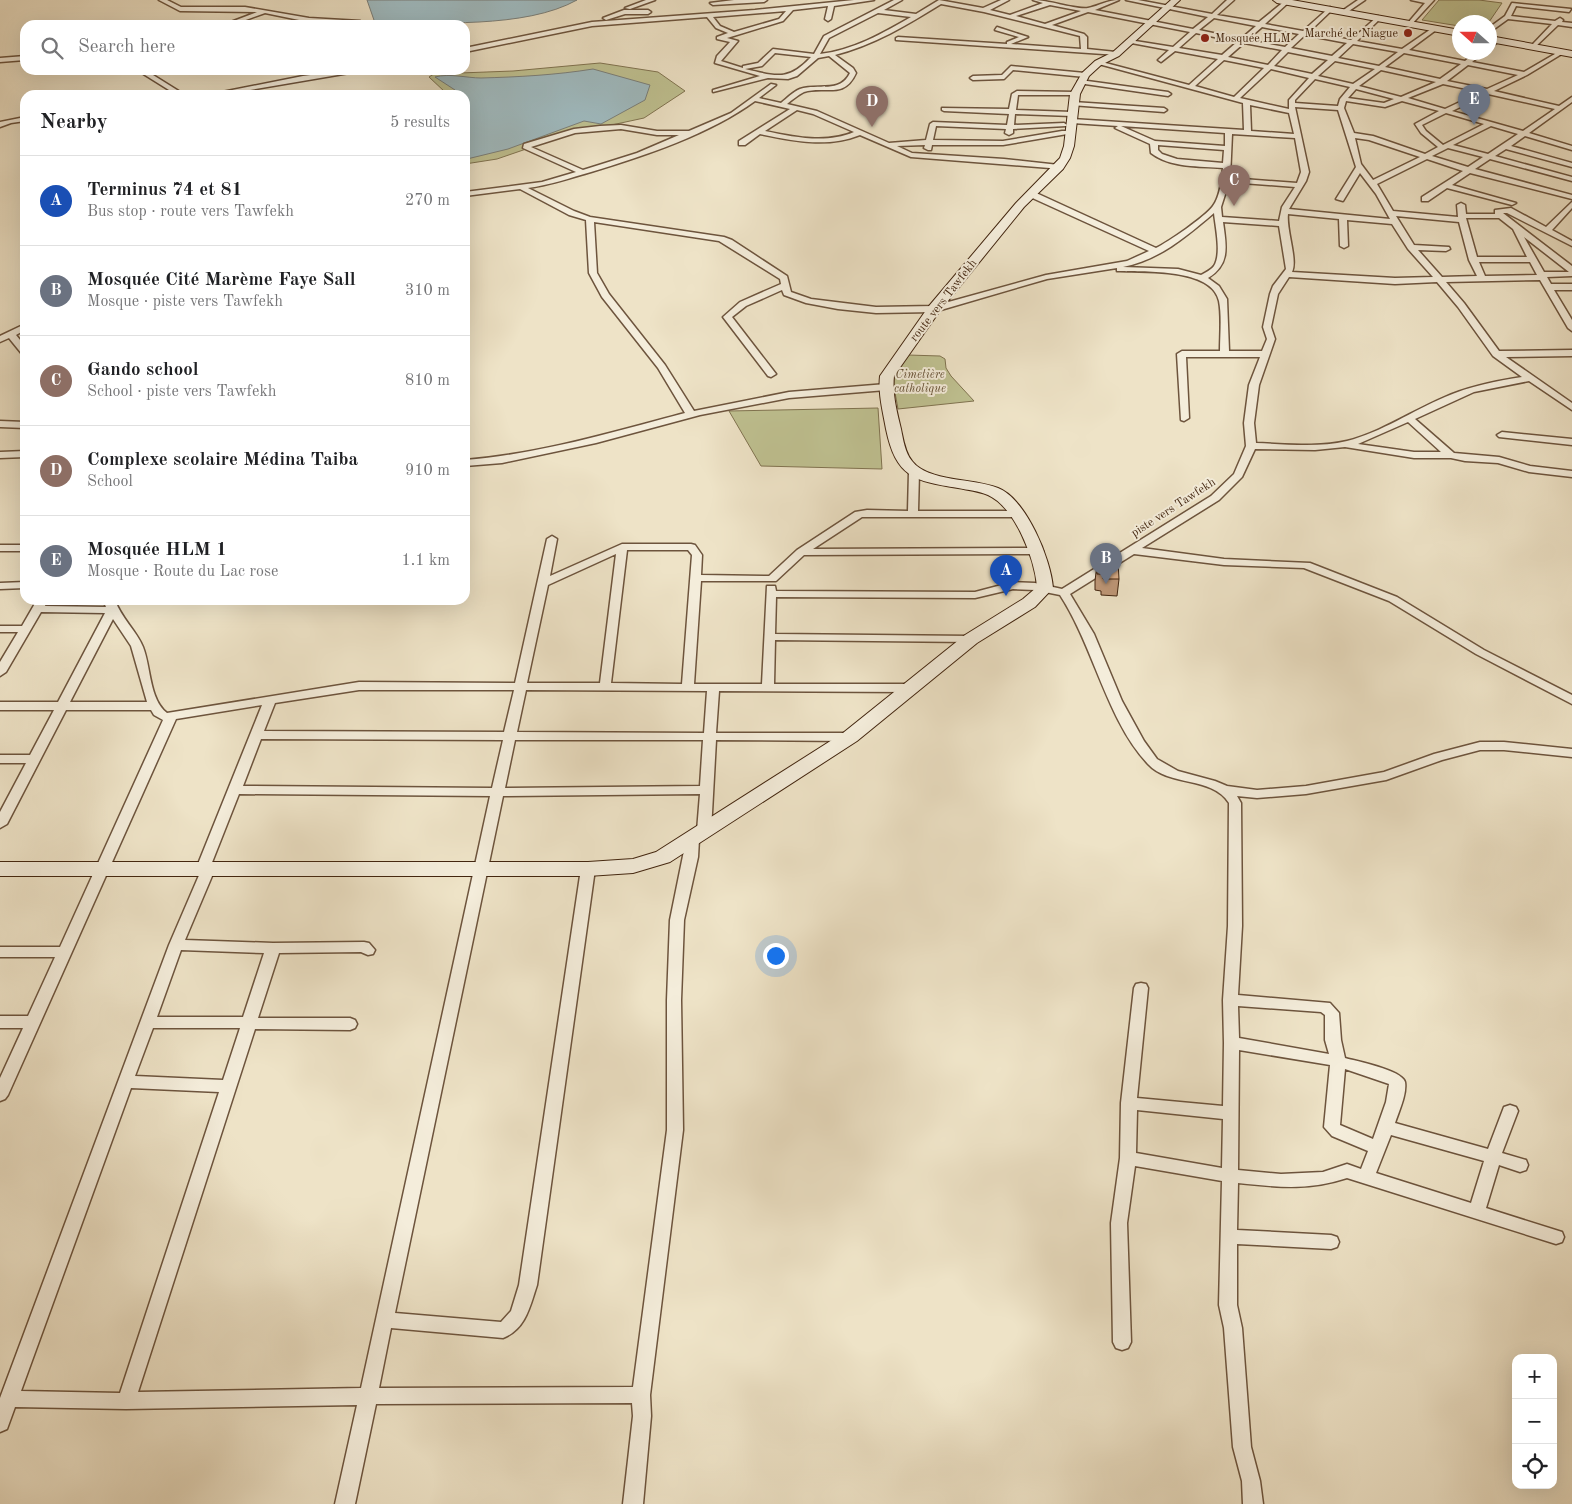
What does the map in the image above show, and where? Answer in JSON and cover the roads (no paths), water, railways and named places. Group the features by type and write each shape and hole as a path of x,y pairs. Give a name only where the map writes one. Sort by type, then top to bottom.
{"street":[{"path":"162,0 180,8 245,8 309,20"},
{"path":"592,24 623,9 652,0"},
{"path":"735,34 718,26 712,14 712,1 764,0"},
{"path":"470,49 592,24 871,0"},
{"path":"715,90 770,76 791,76 796,74 816,56 826,37 899,0"},
{"path":"984,10 1006,0"},
{"path":"1036,0 1444,80 1561,108"},
{"path":"1044,26 1116,0"},
{"path":"1129,0 1172,4 1212,16 1525,74"},
{"path":"1161,60 1231,0"},
{"path":"1344,12 1362,0"},
{"path":"1414,0 1431,1"},
{"path":"738,68 760,65 773,51 816,56 832,56 846,52 918,16 941,1 1082,35 1084,38 1084,51"},
{"path":"1191,86 1244,40 1282,1 1452,32"},
{"path":"1410,24 1431,1"},
{"path":"1009,17 1049,2"},
{"path":"828,19 831,4"},
{"path":"888,145 930,141 1007,142 1053,133 1075,106 1098,63 1116,54 1172,4"},
{"path":"1497,25 1507,17 1514,4 1571,8"},
{"path":"770,76 726,66 717,62 719,57 735,41 719,38 781,20 791,8"},
{"path":"1534,46 1571,8"},
{"path":"623,9 654,11"},
{"path":"623,9 623,21"},
{"path":"1234,100 1257,80 1268,66 1302,32 1330,10"},
{"path":"240,20 265,11"},
{"path":"663,11 712,14"},
{"path":"876,11 918,16"},
{"path":"1507,17 1572,25"},
{"path":"1378,18 1296,93 1292,108 1299,136 1305,178 1284,211 1286,249 1290,265 1288,274 1376,280 1482,279 1572,274"},
{"path":"898,39 1002,45 1025,37 997,29"},
{"path":"1434,29 1355,86 1343,99 1341,108 1351,135 1357,164 1373,183 1411,248 1474,322 1496,354 1572,407"},
{"path":"1129,42 1268,66 1314,76 1402,99 1572,148"},
{"path":"1497,42 1534,46 1567,53"},
{"path":"1002,45 1013,56 1084,51 1116,54"},
{"path":"1567,53 1491,91 1420,122 1418,126 1432,141 1446,147 1572,179"},
{"path":"782,105 804,90 830,89 846,84 852,79 853,73 851,69 832,56"},
{"path":"0,60 20,58"},
{"path":"1343,99 1383,106 1444,80 1472,60"},
{"path":"1098,63 1125,89 1164,110"},
{"path":"760,65 761,73"},
{"path":"973,78 1004,78 1011,68 1106,124 1154,143 1229,148"},
{"path":"148,75 174,90"},
{"path":"237,90 326,75"},
{"path":"1159,127 1173,81"},
{"path":"925,157 933,124 1010,127 1125,89 1173,81 1246,103 1292,108 1341,108"},
{"path":"470,193 543,184 640,155 733,114 773,85"},
{"path":"944,109 1013,112 1075,106 1125,89 1168,94"},
{"path":"1004,161 1014,96 1019,92 1075,106"},
{"path":"753,99 815,112 911,155 1004,161 1059,167"},
{"path":"1426,199 1445,184 1572,99"},
{"path":"1246,103 1248,132"},
{"name":"route vers Tawfekh","path":"886,387 887,376 892,366 934,309 1030,194 1059,167 1069,146 1075,106"},
{"path":"742,143 796,108"},
{"path":"0,126 9,121 20,120"},
{"path":"1106,124 1299,136"},
{"path":"1373,183 1488,125"},
{"path":"582,172 527,148 527,146 574,131 600,128 621,127 657,133 690,133"},
{"path":"520,187 538,194 571,214 590,219 721,239 784,278 787,293 796,297 838,306 884,310 934,309 1046,277 1129,263 1173,243 1216,207 1226,180 1229,131"},
{"path":"760,132 828,140 851,137 860,132"},
{"path":"1351,135 1370,138 1468,170 1518,198 1548,230 1572,244"},
{"path":"1154,143 1154,151 1158,156 1170,160 1228,166"},
{"path":"1504,146 1572,165"},
{"path":"1340,199 1360,168"},
{"path":"1499,216 1498,211 1549,174"},
{"path":"1226,180 1299,185"},
{"path":"1445,184 1518,198 1572,197"},
{"path":"1030,194 1155,251"},
{"path":"1548,230 1572,204"},
{"path":"1461,205 1462,218 1473,260 1482,279"},
{"path":"1202,278 1213,272 1219,264 1220,252 1216,207"},
{"path":"1284,211 1395,222"},
{"path":"1391,213 1462,218 1499,216 1551,252 1572,270"},
{"path":"1343,218 1344,246"},
{"path":"590,219 593,273 604,295 662,367 691,414"},
{"path":"1218,219 1284,224"},
{"path":"1514,227 1572,328"},
{"path":"1411,248 1446,249"},
{"path":"1473,260 1533,259"},
{"path":"1102,268 1187,273 1202,278 1220,292 1223,298 1225,354"},
{"name":"piste vers Tawfekh","path":"1064,593 1214,498 1238,475 1251,446 1250,407 1254,385 1272,338 1267,327 1274,294 1279,283 1288,274"},
{"path":"771,374 727,317 743,304 786,286"},
{"path":"1547,286 1572,287"},
{"path":"0,339 20,330"},
{"path":"11,334 20,346"},
{"path":"1184,418 1181,356 1187,353 1265,354"},
{"path":"1496,354 1572,353"},
{"path":"1343,445 1386,430 1461,393 1493,384 1530,378"},
{"path":"470,463 502,460 596,440 691,414 789,395 886,387 902,459 914,472 933,478 989,489 1003,496 1009,502 1038,552 1045,573 1046,588"},
{"path":"1409,419 1420,426 1439,446 1451,455"},
{"path":"0,424 20,424"},
{"path":"1502,435 1572,442"},
{"path":"1251,446 1343,445 1406,454 1451,455 1465,458 1499,460 1528,469 1572,474"},
{"path":"0,455 20,454"},
{"path":"913,515 914,472"},
{"path":"768,688 772,580 801,552 859,514 1016,514"},
{"path":"345,1504 552,539"},
{"path":"543,583 622,547 691,547 697,555 688,687"},
{"path":"605,687 622,547"},
{"path":"0,548 20,548"},
{"path":"1131,550 1224,562 1306,565 1393,598 1480,652 1572,700"},
{"path":"801,552 1038,552"},
{"path":"695,578 772,580"},
{"path":"0,586 20,586"},
{"path":"771,594 976,595 1006,586 1046,588 1064,593 1088,631 1131,730 1154,762 1160,768 1174,774 1226,790 1257,794 1306,790 1386,776 1438,757 1480,746 1504,746 1572,753"},
{"path":"0,869 481,870 588,869 634,866 663,857 850,737 971,639 1029,603 1046,588"},
{"path":"0,672 39,605"},
{"path":"110,605 137,646 154,706 160,715 171,717 359,686 911,688"},
{"path":"0,824 62,706 110,605"},
{"path":"0,629 26,629"},
{"path":"771,637 971,639"},
{"path":"633,1504 642,1416 640,1395 675,1130 674,1000 677,920 691,857 698,835 706,790 713,687"},
{"path":"0,1423 176,945 234,790 270,701"},
{"path":"0,706 154,706"},
{"path":"0,1095 171,717"},
{"path":"256,735 850,737"},
{"path":"0,759 34,759"},
{"path":"234,790 498,792 706,790"},
{"path":"1226,790 1232,795 1236,803 1235,926 1230,1000 1232,1043 1229,1113 1228,1304 1233,1328 1242,1447 1251,1481 1254,1504"},
{"path":"385,1320 503,1330 513,1324 519,1314 528,1285 588,869"},
{"path":"176,945 274,948 364,947 368,950"},
{"path":"126,1401 274,948"},
{"path":"0,952 64,952"},
{"path":"1122,1342 1119,1223 1128,1158 1129,1103 1141,988"},
{"path":"1230,1000 1325,1007 1329,1009 1332,1013 1333,1040 1338,1061 1332,1126 1338,1132 1376,1147"},
{"path":"0,1022 33,1022"},
{"path":"148,1022 350,1024"},
{"path":"1232,1043 1306,1054 1338,1061 1389,1076 1397,1081 1386,1127 1376,1147 1367,1176"},
{"path":"125,1082 229,1086"},
{"path":"1129,1103 1229,1113"},
{"path":"1477,1212 1493,1157 1510,1111"},
{"path":"1386,1127 1520,1164"},
{"path":"1128,1158 1230,1176 1281,1181 1323,1179 1346,1171 1367,1176 1556,1237"},
{"path":"1229,1237 1331,1242"},
{"path":"9,1399 126,1401 368,1396 640,1395"}],"water":[{"path":"367,0 577,0 532,16 506,20 470,22 470,20 374,20"},
{"path":"593,69 650,85 645,100 601,124 584,121 508,149 470,158 470,90 455,90 435,77 446,75 481,78 551,74"}],"place":[{"name":"Marché de Niague","path":"1408,33"},
{"name":"Mosquée HLM","path":"1205,38"},
{"name":"Mosquée HLM 1","path":"1474,125"},
{"name":"Complexe scolaire Médina Taiba","path":"872,127"},
{"name":"Gando school","path":"1234,206"},
{"name":"Mosquée Cité Marème Faye Sall","path":"1106,584"},
{"name":"Terminus 74 et 81","path":"1006,596"}],"park label":[{"name":"Cimetière catholique","path":"920,381"}]}
